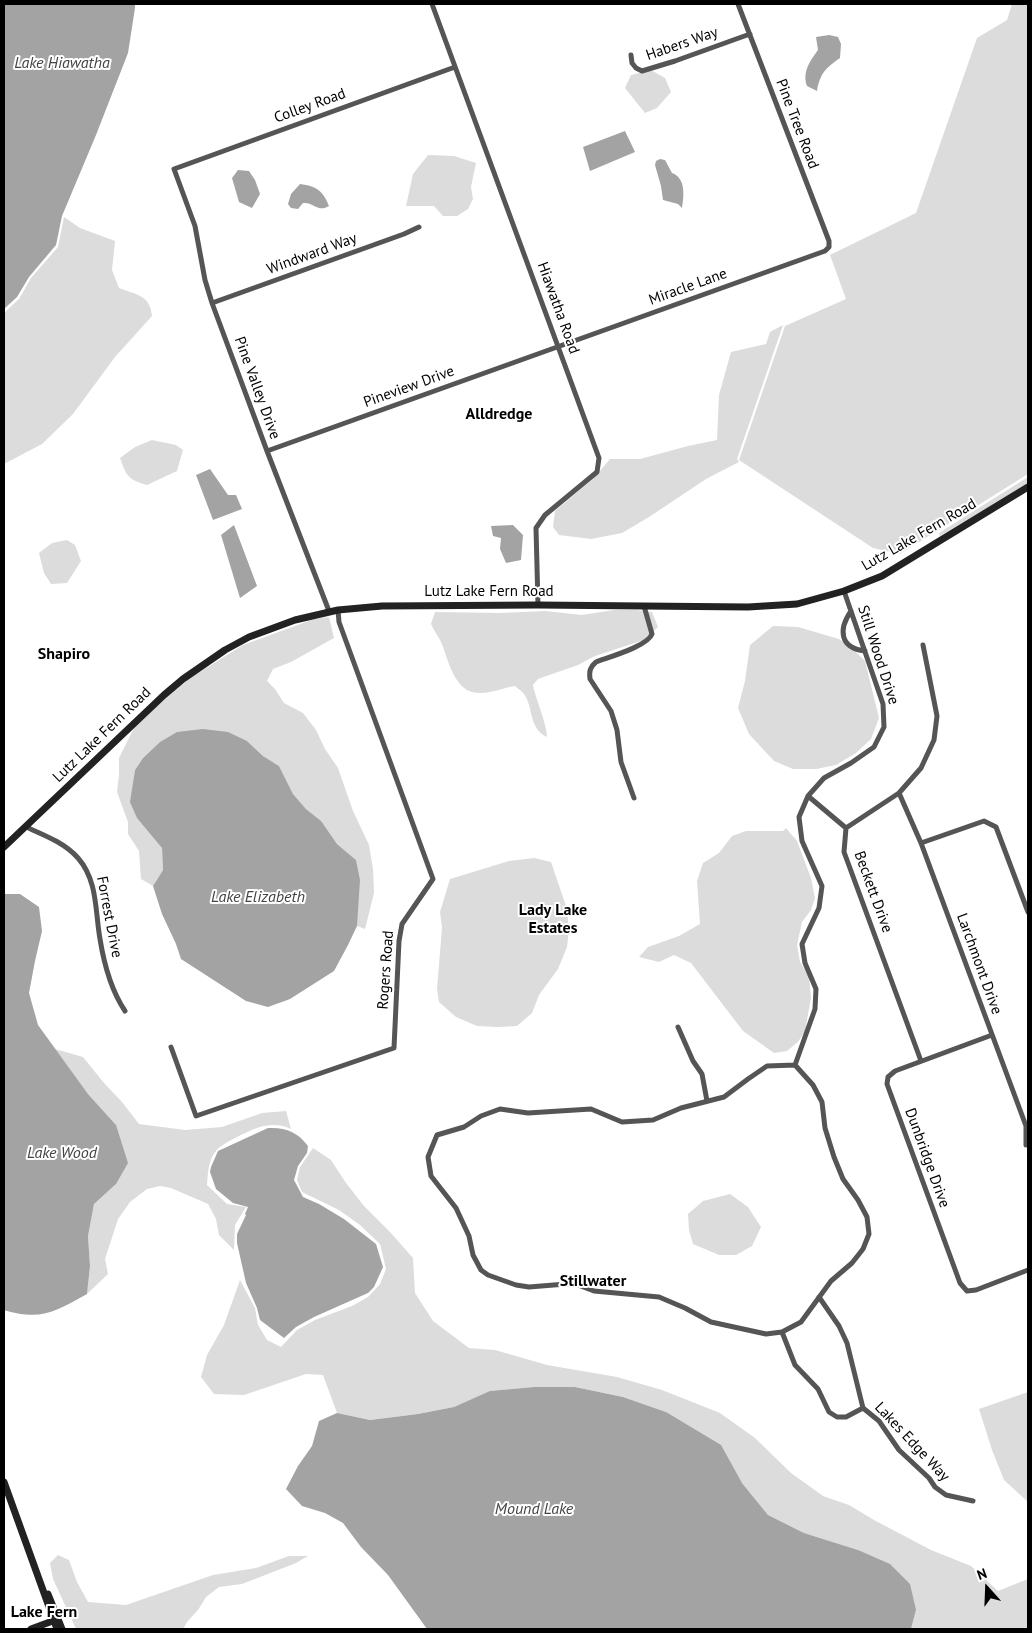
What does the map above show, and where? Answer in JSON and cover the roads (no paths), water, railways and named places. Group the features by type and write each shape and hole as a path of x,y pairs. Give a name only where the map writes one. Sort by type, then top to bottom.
{"main road":[{"name":"Lutz Lake Fern Road","path":"4,847 183,679 218,654 248,637 295,620 328,611 382,606 773,606 797,604 844,591 882,576 1028,487"},
{"path":"4,1482 56,1620 62,1629"},
{"path":"31,1629 56,1620"},
{"path":"56,1620 57,1629"}],"street":[{"name":"Hiawatha Road","path":"432,4 599,458 596,472 545,515 536,528 538,605"},
{"name":"Pine Tree Road","path":"738,4 830,241 829,247 825,251"},
{"name":"Habers Way","path":"631,55 632,63 642,71 750,34"},
{"name":"Colley Road","path":"174,169 455,67"},
{"name":"Pine Valley Drive","path":"174,169 196,226 212,303 328,611"},
{"name":"Windward Way","path":"212,303 419,227"},
{"name":"Miracle Lane","path":"559,347 825,251"},
{"name":"Pineview Drive","path":"267,451 559,347"},
{"name":"Still Wood Drive","path":"795,1065 815,1009 816,989 804,963 802,944 819,908 822,886 802,842 799,817 808,796 824,778 851,763 874,746 884,727 883,704 844,591"},
{"path":"634,798 621,762 617,730 611,711 590,679 589,674 590,669 596,662 644,643 651,638 652,634 644,606"},
{"name":"Rogers Road","path":"171,1047 196,1116 394,1048 399,941 402,924 433,879 339,622 338,610"},
{"path":"851,611 843,626 844,639 849,646 856,650 865,651"},
{"path":"808,796 846,828 899,793 921,768 934,740 937,716 923,645"},
{"name":"Larchmont Drive","path":"899,793 921,843 1026,1126 1026,1145"},
{"path":"921,843 984,821 996,827 1028,912"},
{"name":"Forrest Drive","path":"26,827 54,840 69,850 78,858 88,873 93,886 100,940 106,966 112,988 125,1011"},
{"name":"Beckett Drive","path":"846,828 844,852 922,1061"},
{"path":"678,1027 693,1061 702,1074 707,1101"},
{"name":"Dunbridge Drive","path":"992,1035 892,1073 887,1079 886,1084 960,1283 967,1291 976,1290 1028,1270"},
{"path":"795,1065 813,1084 822,1102 825,1128 834,1157 843,1179 867,1217 869,1234 863,1249 852,1263 831,1281 801,1322 782,1332 758,1332 711,1322 685,1308 658,1297 594,1291 578,1285 566,1284 520,1286 488,1275 481,1270 473,1255 469,1236 456,1208 431,1176 428,1157 437,1135 464,1127 481,1116 500,1109 528,1113 591,1109 622,1122 640,1122 653,1120 681,1108 707,1101 724,1097 748,1078 768,1066 795,1065"},
{"path":"782,1332 795,1365 818,1389 829,1412 837,1417 846,1417 863,1408 847,1343 840,1326 819,1297"},
{"name":"Lakes Edge Way","path":"863,1408 879,1421 899,1450 929,1478 935,1487 946,1495 973,1501"}],"water":[{"name":"Lake Hiawatha","path":"4,4 135,4 135,8 128,53 62,216 56,245 29,277 17,297 4,309"},
{"path":"829,35 838,37 841,44 840,58 824,72 817,91 807,86 806,71 818,50 816,37"},
{"path":"625,131 635,152 590,171 583,147"},
{"path":"660,159 665,160 672,173 677,175 682,183 682,208 678,204 663,200 655,165 656,161"},
{"path":"238,170 249,171 255,180 260,194 252,208 239,202 232,178"},
{"path":"300,184 319,190 329,206 319,208 303,203 298,209 291,208 288,204 291,194"},
{"path":"210,469 228,495 236,495 242,509 213,520 196,475"},
{"path":"234,525 257,586 240,598 221,535"},
{"path":"513,525 523,535 521,560 506,563 500,549 501,538 493,536 491,526"},
{"name":"Lake Elizabeth","path":"203,729 228,732 247,741 263,756 279,766 293,794 306,809 321,821 337,844 356,860 360,880 357,926 334,971 290,999 268,1007 246,1001 181,959 162,914 153,886 163,870 162,848 137,818 130,802 135,770 143,758 160,742 177,732"},
{"name":"Lake Wood","path":"4,894 20,894 39,907 42,931 29,993 38,1025 88,1094 116,1125 128,1163 116,1184 94,1204 88,1236 90,1266 87,1294 66,1306 38,1315 4,1310"},
{"path":"268,1128 280,1128 291,1131 304,1141 308,1146 307,1153 298,1166 294,1180 303,1197 344,1219 376,1244 383,1267 374,1287 368,1293 314,1317 296,1327 284,1338 260,1320 246,1283 237,1243 237,1234 248,1207 233,1203 216,1189 210,1172 218,1151"},
{"name":"Mound Lake","path":"534,1387 575,1387 623,1397 666,1412 721,1445 742,1483 768,1515 804,1533 858,1550 890,1564 910,1584 916,1610 911,1629 427,1629 388,1575 361,1547 343,1523 325,1513 302,1506 286,1489 298,1466 312,1446 319,1421 337,1413 370,1420 418,1414 454,1407 490,1391"}],"district":[{"name":"Alldredge","path":"499,414"},
{"name":"Shapiro","path":"64,654"},
{"name":"Lady Lake Estates","path":"553,919"},
{"name":"Stillwater","path":"593,1281"},
{"name":"Lake Fern","path":"44,1612"}]}
